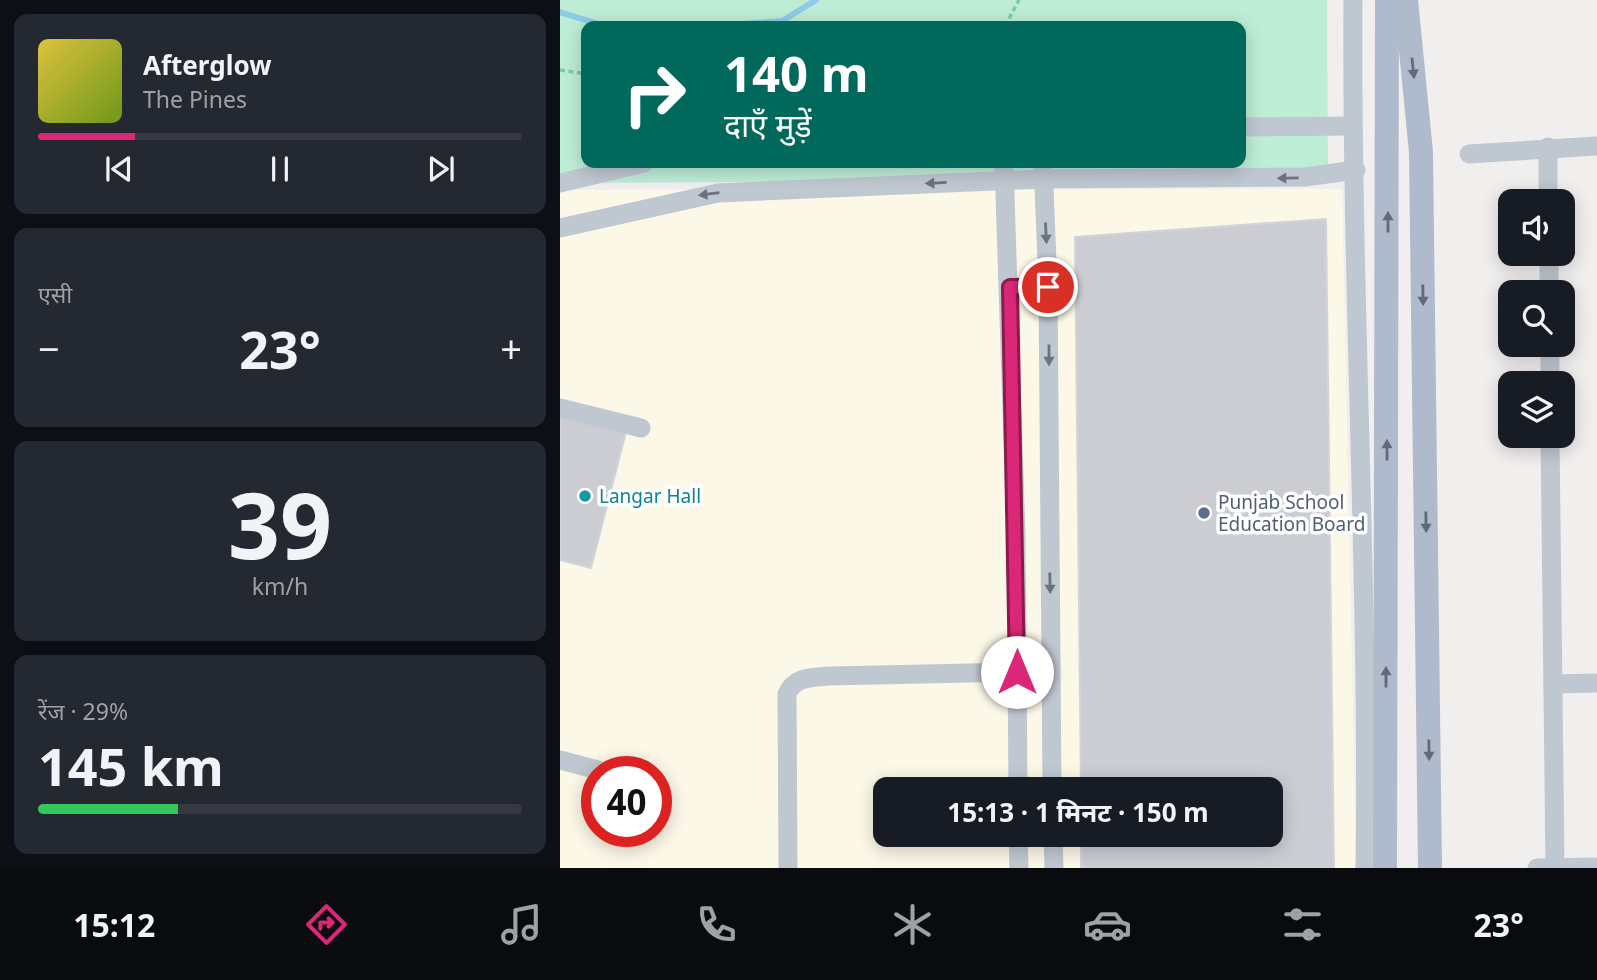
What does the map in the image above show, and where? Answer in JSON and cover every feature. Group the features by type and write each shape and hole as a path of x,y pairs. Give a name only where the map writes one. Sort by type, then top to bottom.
{"main road":[{"path":"1385,868 1387,0"},
{"path":"1406,0 1421,152 1430,868"}],"street":[{"path":"1353,0 1352,125 1356,170 1365,868"},
{"path":"1246,127 1352,125"},
{"path":"1469,154 1597,146"},
{"path":"1548,147 1548,189"},
{"path":"560,183 623,168"},
{"path":"560,228 718,193 1004,171 1305,177 1356,170"},
{"path":"1004,171 1010,287 1016,535 1018,777"},
{"path":"1043,171 1048,287 1052,777"},
{"path":"1010,287 1048,287"},
{"path":"560,408 641,428"},
{"path":"1550,448 1555,867"},
{"path":"1016,535 1049,534"},
{"path":"788,868 787,694 791,684 800,679 829,676 1017,672"},
{"path":"1553,684 1597,683"},
{"path":"560,760 581,766"},
{"path":"1018,847 1019,868"},
{"path":"1053,847 1054,868"},
{"path":"1537,868 1597,867"}],"path":[{"path":"1008,21 1019,0"},
{"path":"560,70 581,73"}],"shaded area":[{"path":"1342,189 1356,868 560,868 560,190"}],"green space":[{"path":"560,0 1327,0 1328,179 560,183"}],"building":[{"name":"Punjab School Education Board","path":"1326,219 1334,868 1081,868 1081,847 1283,847 1283,777 1081,777 1075,237"},
{"name":"Langar Hall","path":"560,416 626,432 591,568 560,560"}],"waterway":[{"path":"782,21 816,0"},
{"path":"560,12 589,21"}],"place":[{"name":"Langar Hall","path":"585,496"},
{"name":"Punjab School Education Board","path":"1204,513"}],"route":[{"path":"1017,672 1010,287 1048,287"}]}
